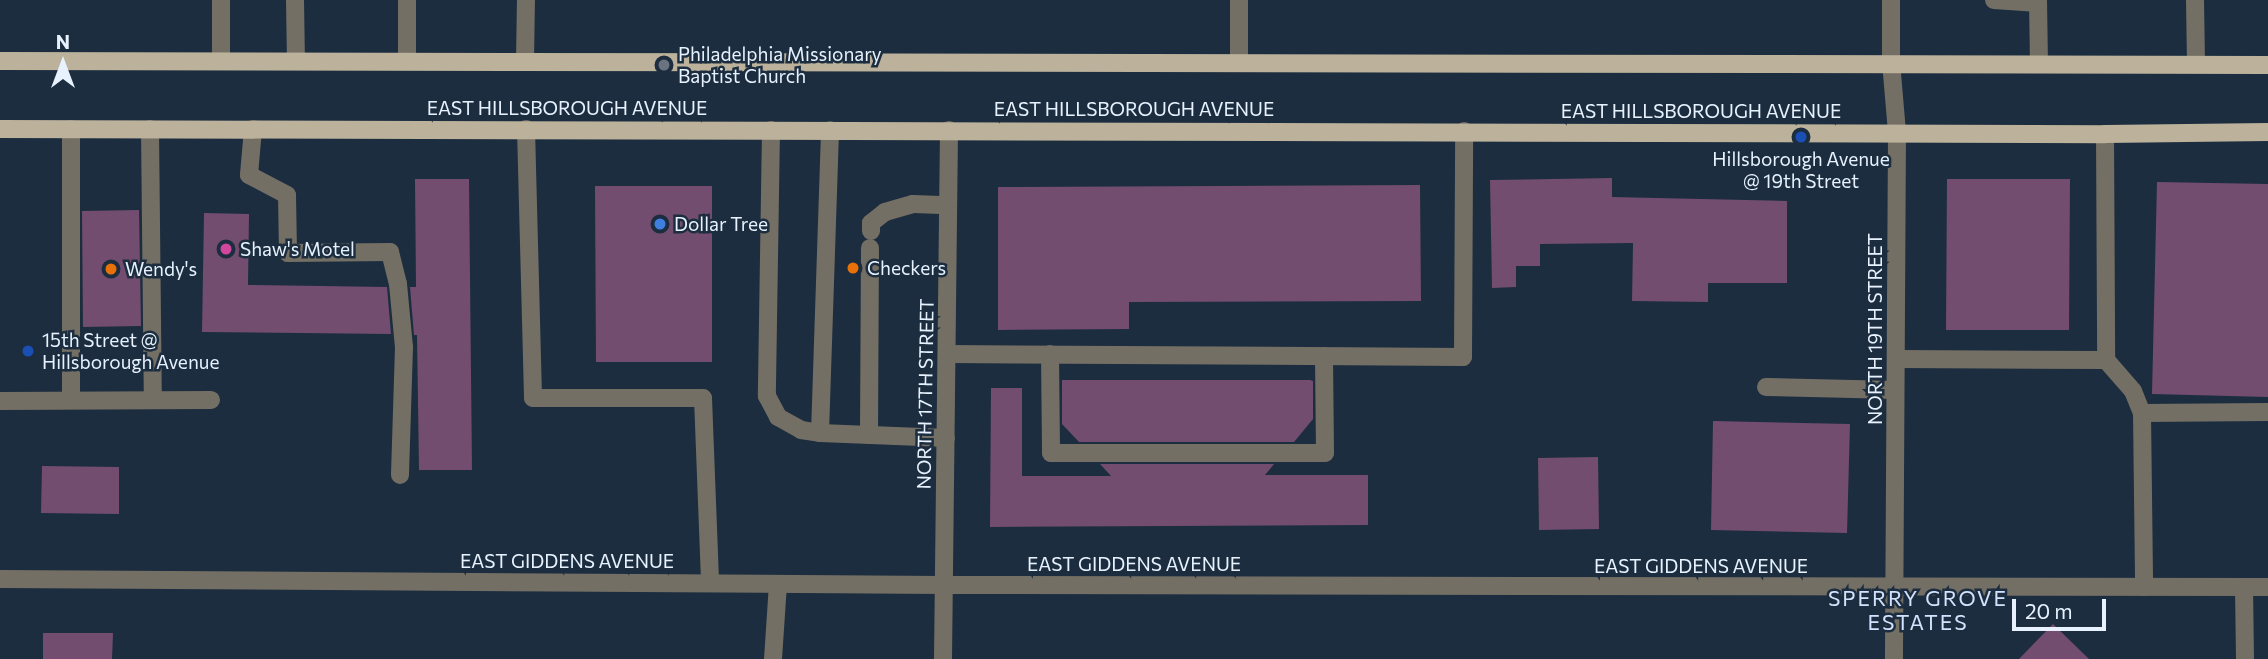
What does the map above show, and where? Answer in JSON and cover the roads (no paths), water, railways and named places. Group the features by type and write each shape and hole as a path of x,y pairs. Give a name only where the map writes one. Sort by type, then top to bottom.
{"main road":[{"path":"0,61 1891,62 2268,65"},
{"name":"EAST HILLSBOROUGH AVENUE","path":"0,129 2105,134 2268,132"}],"street":[{"path":"221,0 221,61"},
{"path":"295,0 296,61"},
{"path":"407,0 407,61"},
{"path":"526,0 526,61"},
{"path":"1239,0 1239,61"},
{"name":"NORTH 19TH STREET","path":"1891,0 1891,62 1897,132 1894,659"},
{"path":"1994,0 2038,2 2039,63"},
{"path":"2195,0 2196,64"},
{"path":"71,129 71,400"},
{"path":"150,129 153,399"},
{"path":"253,129 249,175 287,195 288,253 390,252 398,284 404,347 400,475"},
{"path":"526,129 533,398 702,398 710,583"},
{"path":"771,130 767,396 778,417 801,429 820,433 946,439"},
{"path":"820,433 830,130"},
{"name":"NORTH 17TH STREET","path":"943,659 949,130"},
{"path":"947,354 1463,358 1464,131"},
{"path":"2105,134 2106,360 2133,391 2141,413 2144,587"},
{"path":"869,435 871,223 885,212 913,204 948,205"},
{"path":"1050,354 1051,453 1325,453 1324,356"},
{"path":"1896,359 2106,360"},
{"path":"1766,387 1895,390"},
{"path":"0,401 211,400"},
{"path":"2141,413 2268,412"},
{"name":"EAST GIDDENS AVENUE","path":"0,579 944,585 2268,587"},
{"path":"773,659 778,584"},
{"path":"2244,587 2245,659"}],"place":[{"name":"Philadelphia Missionary Baptist Church","path":"664,65"},
{"name":"Hillsborough Avenue @ 19th Street","path":"1801,137"},
{"name":"Dollar Tree","path":"660,224"},
{"name":"Shaw's Motel","path":"226,249"},
{"name":"Checkers","path":"853,268"},
{"name":"Wendy's","path":"111,269"},
{"name":"15th Street @ Hillsborough Avenue","path":"28,351"}],"district":[{"name":"SPERRY GROVE ESTATES","path":"1918,610"}]}
